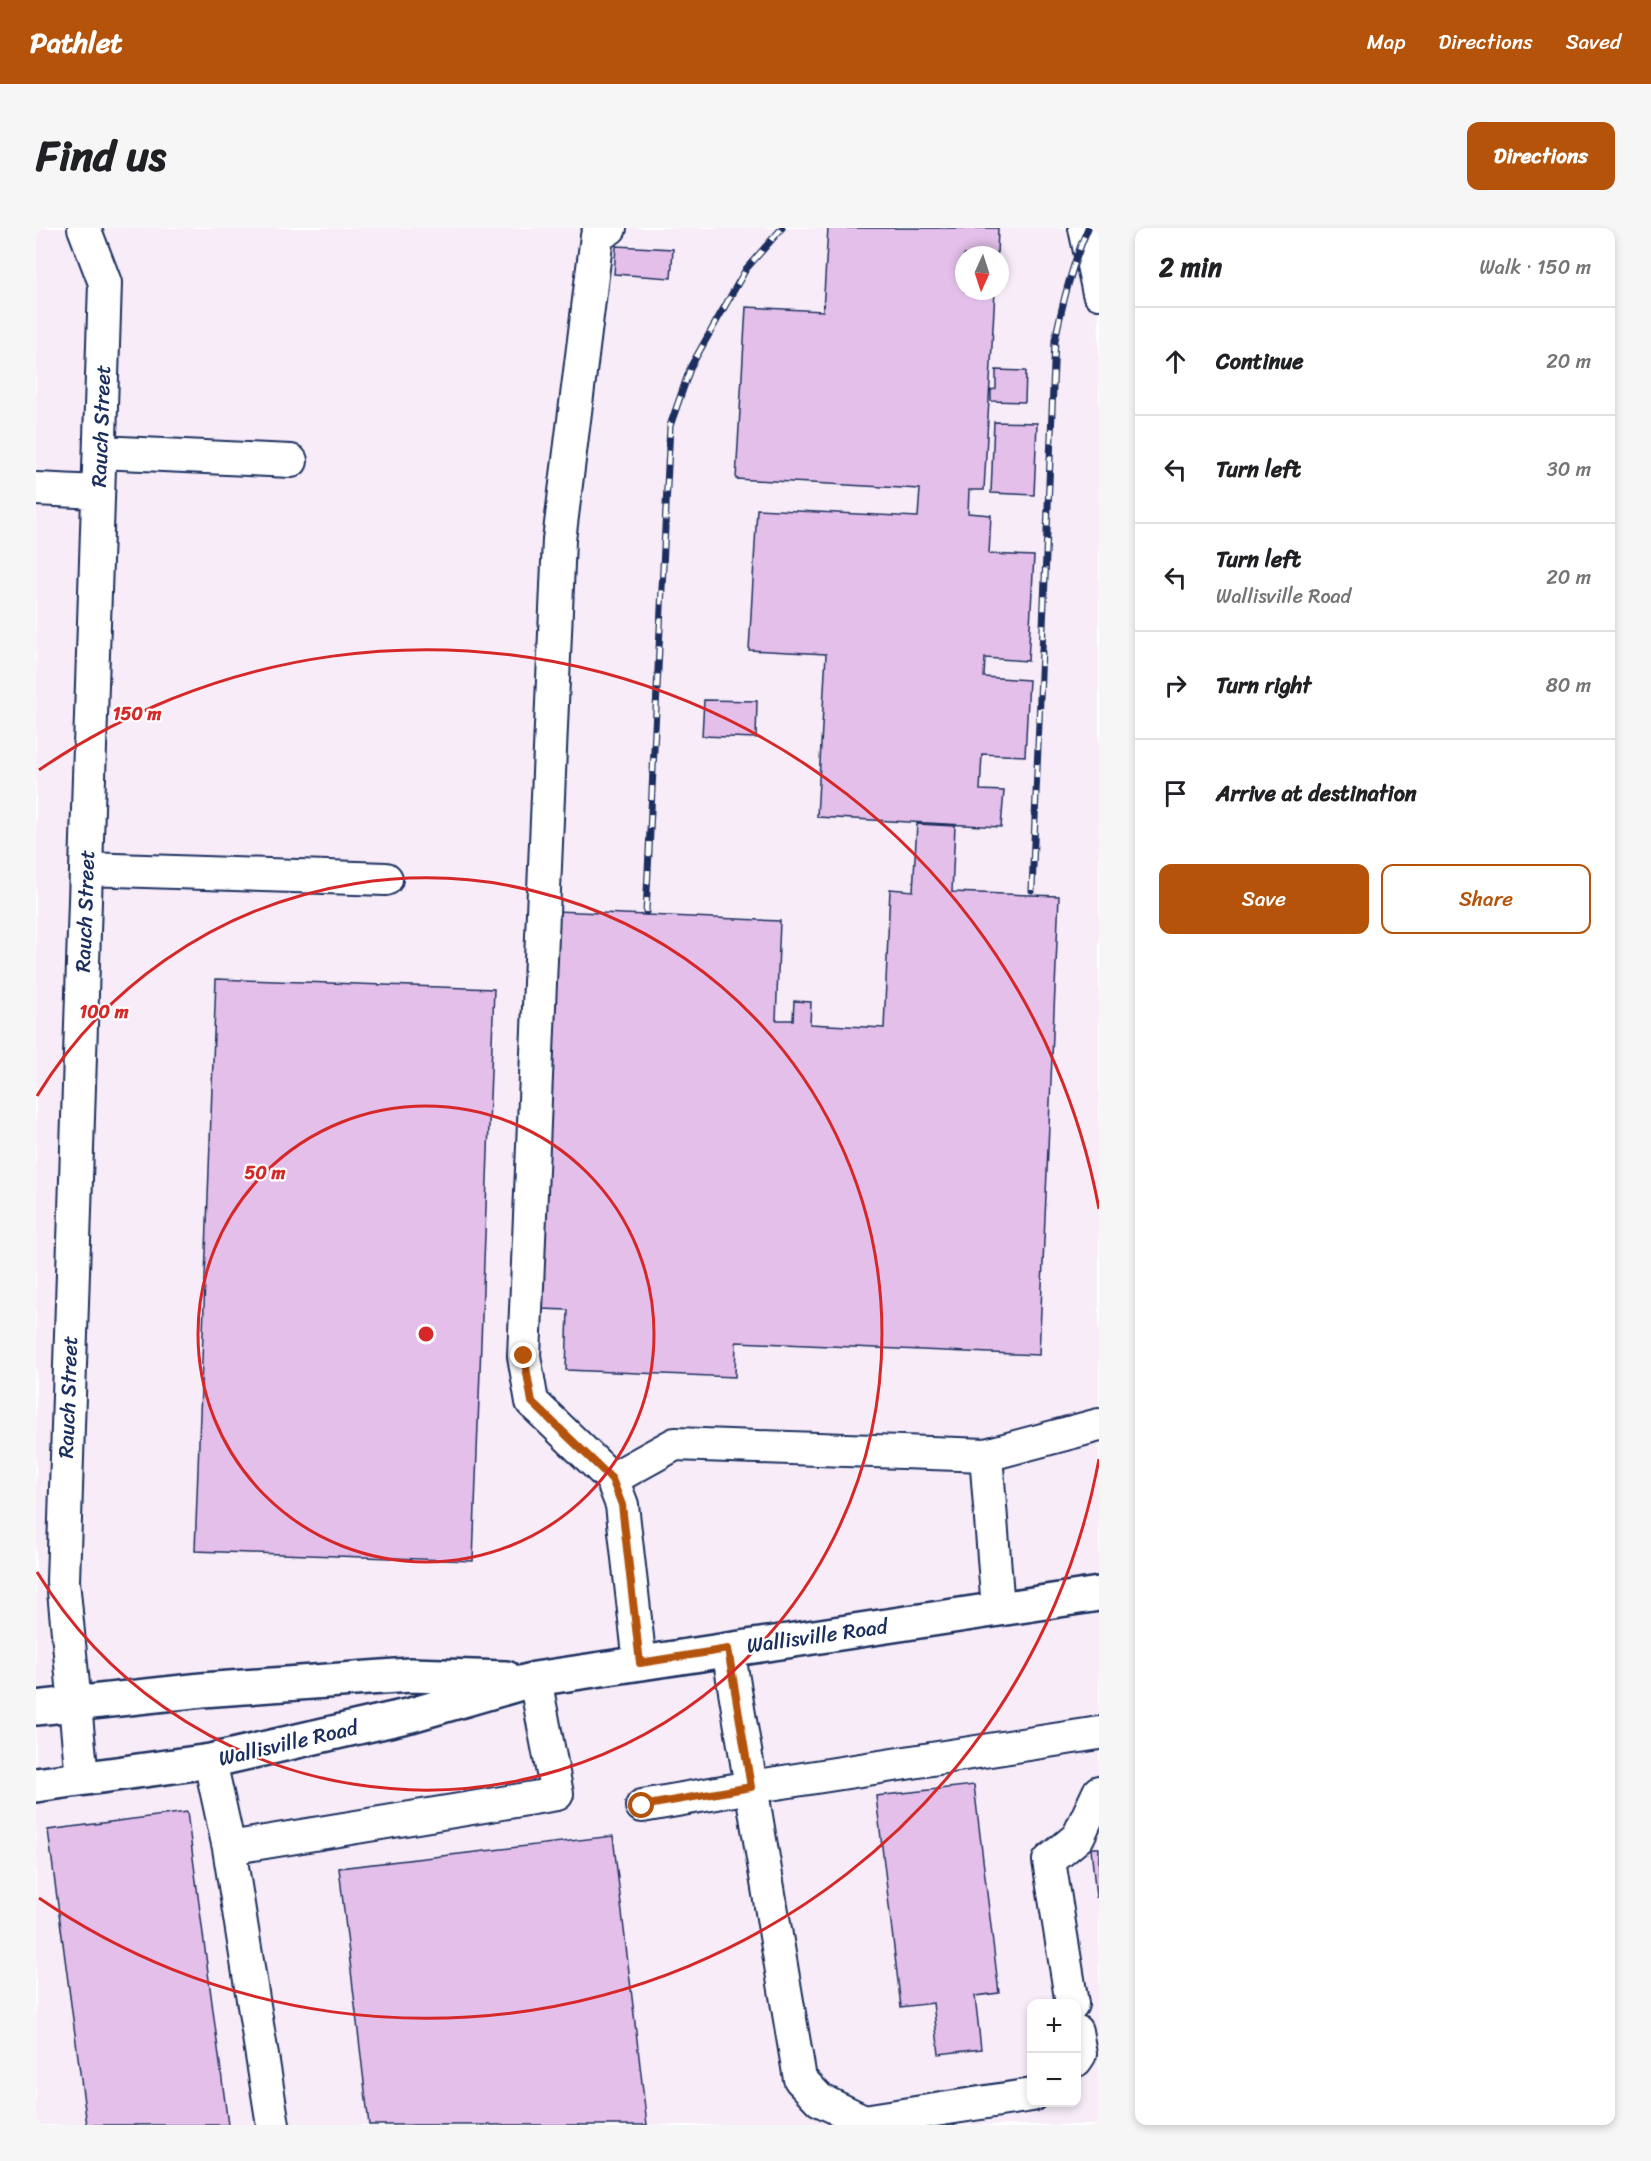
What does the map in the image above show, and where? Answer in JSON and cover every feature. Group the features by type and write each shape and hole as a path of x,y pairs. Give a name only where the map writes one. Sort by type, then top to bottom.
{"main road":[{"name":"Wallisville Road","path":"36,1785 210,1761 411,1715 535,1678 1099,1594"},
{"name":"Wallisville Road","path":"36,1708 202,1690 410,1675 535,1678"}],"street":[{"name":"Rauch Street","path":"82,1778 63,1581 105,283 84,228"},
{"path":"610,228 597,236 560,540 524,1356 532,1402 612,1479 622,1505 640,1663"},
{"path":"1085,228 1099,293"},
{"path":"100,452 291,461"},
{"path":"36,489 99,492"},
{"path":"86,869 386,879"},
{"path":"612,1479 675,1444 986,1455 1099,1425"},
{"path":"986,1455 998,1609"},
{"path":"728,1649 800,2079 820,2100 864,2121 1027,2096"},
{"path":"229,1848 557,1794 535,1678"},
{"path":"642,1806 1099,1732"},
{"path":"210,1761 229,1848 273,2125"},
{"path":"1071,1999 1049,1861 1078,1837 1099,1792"}],"shaded area":[{"path":"36,228 1099,228 1099,2125 36,2125"}],"building":[{"path":"828,228 998,228 997,246 955,246 955,300 995,300 984,490 969,490 968,513 991,515 989,554 1034,556 1028,661 985,658 984,677 1029,680 1025,756 982,754 980,790 1004,791 1001,827 817,817 826,654 749,650 757,509 918,517 920,489 736,479 746,307 823,311"},
{"path":"616,246 673,249 671,278 614,274"},
{"path":"996,370 1026,371 1025,402 991,401 991,390 996,389"},
{"path":"994,422 1037,423 1034,495 991,493"},
{"path":"704,700 757,701 756,738 702,736"},
{"path":"917,824 955,826 952,892 1059,896 1039,1355 736,1342 735,1377 566,1370 568,1310 541,1309 556,911 780,921 776,1020 793,1020 794,1001 811,1002 810,1024 884,1028 890,889 913,891"},
{"path":"216,979 494,989 473,1561 195,1551"},
{"path":"974,1785 999,1993 975,1996 981,2049 939,2054 933,2003 901,2007 876,1796"},
{"path":"187,1812 228,2125 87,2125 48,1830"},
{"path":"613,1836 647,2125 369,2125 339,1868"},
{"path":"1091,1848 1099,1848 1099,1897 1096,1897"}],"railway":[{"path":"646,912 670,426 691,366 746,269 782,228"},
{"path":"1032,890 1055,340 1068,283 1088,228"}],"route":[{"path":"524,1356 532,1402 612,1479 622,1505 640,1663 728,1649 751,1787 642,1806"}]}
